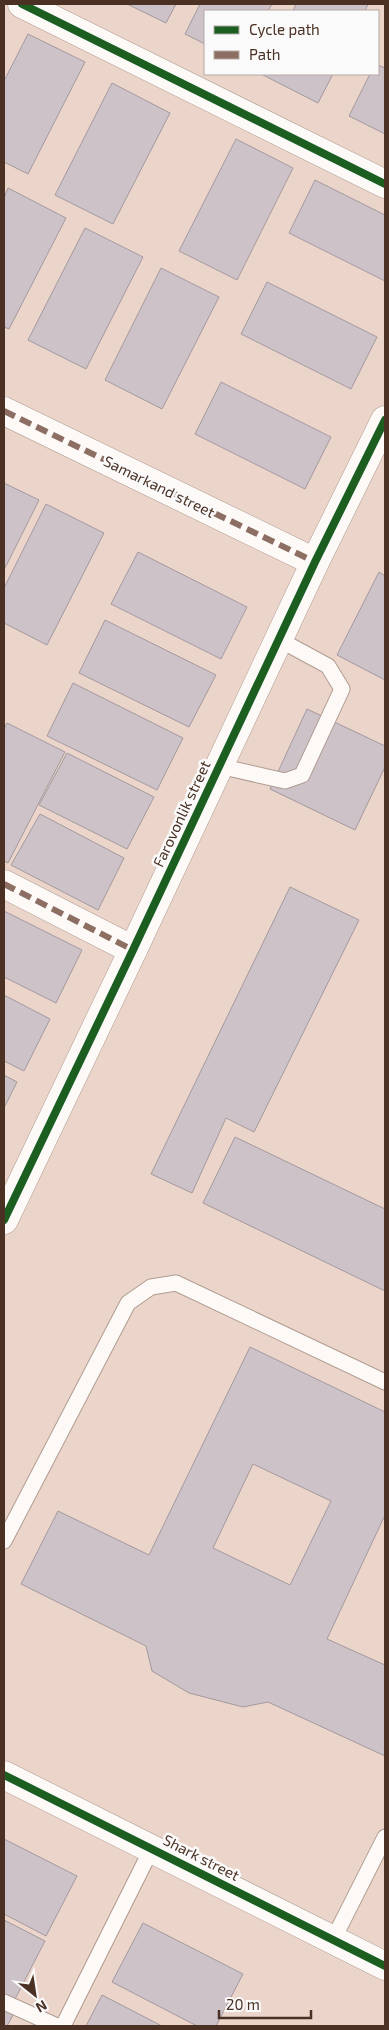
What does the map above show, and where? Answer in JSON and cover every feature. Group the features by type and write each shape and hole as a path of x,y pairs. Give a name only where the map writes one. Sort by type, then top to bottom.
{"street":[{"path":"22,4 385,184"},
{"name":"Samarkand street","path":"4,411 314,562"},
{"name":"Farovonlik street","path":"4,1220 133,950 314,562 385,420"},
{"path":"4,884 133,950"},
{"name":"Shark street","path":"4,1775 385,1966"}],"lane":[{"path":"219,766 285,781 302,776 342,689 328,666 278,639"},
{"path":"4,1541 128,1303 151,1287 176,1283 385,1382"},
{"path":"333,1940 385,1837"},
{"path":"63,2026 152,1848"},
{"path":"4,2002 57,2026"}],"building":[{"path":"127,4 176,4 166,23"},
{"path":"200,4 272,4 269,10 204,10 204,44 185,34"},
{"path":"296,4 368,4 365,10 293,10"},
{"path":"28,34 85,62 28,174 4,162 4,81"},
{"path":"379,65 385,68 385,134 349,116 370,75 379,75"},
{"path":"263,75 332,75 318,103"},
{"path":"112,83 170,113 113,224 55,195"},
{"path":"236,139 293,168 237,280 179,251"},
{"path":"315,180 385,215 385,281 289,233"},
{"path":"8,188 66,218 9,329 4,327 4,198"},
{"path":"85,228 143,257 86,369 28,340"},
{"path":"161,268 219,297 162,409 105,380"},
{"path":"267,282 377,337 351,389 241,334"},
{"path":"221,382 331,437 305,489 195,434"},
{"path":"4,483 39,500 4,570"},
{"path":"46,504 104,533 47,645 4,623 4,588"},
{"path":"138,552 247,607 221,659 111,604"},
{"path":"379,572 385,576 385,680 337,655"},
{"path":"105,620 216,675 189,727 79,673"},
{"path":"73,683 183,738 157,790 47,736"},
{"path":"307,709 385,746 385,767 355,830 270,789"},
{"path":"7,723 65,752 8,863 4,861 4,729"},
{"path":"67,753 154,797 127,849 39,805"},
{"path":"40,814 124,858 98,910 11,865"},
{"path":"290,887 359,920 254,1132 226,1118 192,1193 151,1174"},
{"path":"4,911 82,950 56,1003 4,977"},
{"path":"4,995 50,1019 24,1071 4,1061"},
{"path":"4,1075 17,1082 4,1108"},
{"path":"235,1137 385,1209 385,1291 203,1203"},
{"path":"250,1347 385,1412 385,1515 327,1639 385,1665 385,1756 268,1702 243,1707 189,1693 152,1671 146,1646 21,1584 58,1511 149,1555","holes":["253,1464 331,1501 290,1585 213,1548"]},
{"path":"4,1839 77,1876 46,1936 4,1914"},
{"path":"4,1920 45,1941 14,2001 4,1996"},
{"path":"143,1923 243,1974 216,2026 197,2026 112,1982"},
{"path":"102,1995 162,2026 86,2026"},
{"path":"4,2010 13,2015 7,2026 4,2026"}],"marked path":[{"path":"4,411 315,562"},
{"path":"4,884 133,950"}],"cycle path":[{"path":"22,4 385,184"},
{"path":"4,1220 315,562 385,420"},
{"path":"4,1775 385,1966"}]}
